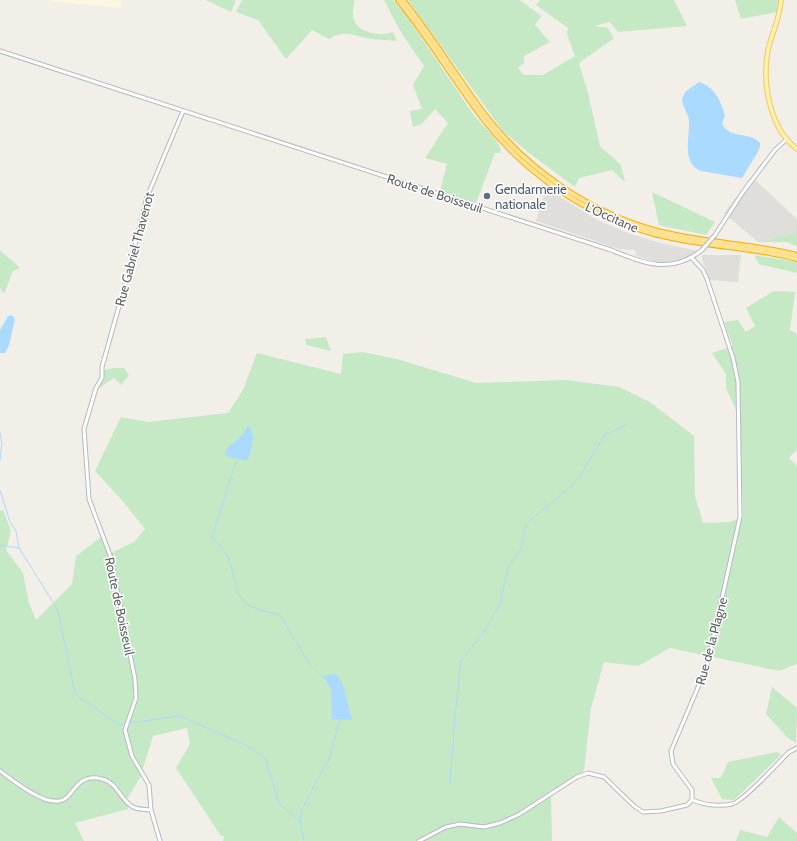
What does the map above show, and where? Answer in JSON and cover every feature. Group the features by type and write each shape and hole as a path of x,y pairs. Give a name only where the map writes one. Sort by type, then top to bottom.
{"highway":[{"name":"L'Occitane","path":"398,0 494,132 529,168 567,195 608,217 652,234 680,240 758,251 797,259"},
{"name":"L'Occitane","path":"403,0 496,128 528,160 568,191 616,217 664,233 797,255"}],"main road":[{"path":"780,0 779,16 768,51 766,83 773,113 787,139 797,149"},
{"name":"Route de Boisseuil","path":"0,51 609,249 646,263 667,265 680,263 692,258 702,250 715,235 743,192 775,150 787,139"},
{"name":"Rue Gabriel Thavenot","path":"102,367 126,281 147,196 183,111"},
{"name":"Rue de la Plagne","path":"692,258 705,274 735,366 738,382 740,495 740,517 707,666 671,751 673,764 676,771 692,790 692,800"},
{"name":"Route de Boisseuil","path":"102,367 102,378 96,388 84,429 89,500 110,556 135,679 136,698 125,730 132,756 149,785 151,810 160,841"},
{"path":"419,841 446,827 460,824 484,827 500,823 518,815 576,778 588,773 604,777 634,806 643,812 661,811 687,805 692,800 706,805 733,804 743,797 789,752 797,748"},
{"path":"0,771 36,796 56,801 65,799 78,784 84,780 90,778 102,779 111,783 125,801 134,808 151,810"}],"shaded area":[{"path":"121,0 121,8 51,1"},
{"path":"752,177 797,219 797,232 758,242 724,213"},
{"path":"546,188 597,220 628,233 660,243 698,251 689,257 660,263 636,256 635,250 619,249 536,221"},
{"path":"702,255 741,255 738,282 710,280 702,259"}],"green space":[{"path":"206,0 236,0 231,12"},
{"path":"242,0 354,0 353,15 354,21 358,26 363,30 375,34 393,32 397,41 372,39 350,34 340,34 329,39 312,30 286,59 258,20 236,12"},
{"path":"384,0 393,0 406,15 475,117 493,136 501,149 500,153 495,153 476,203 440,192 447,164 425,158 448,123 435,109 422,124 413,127 410,111 422,109 413,85 424,66 402,34"},
{"path":"408,0 520,0 541,16 535,25 550,42 524,56 524,63 518,68 524,75 543,75 575,56 567,34 568,28 536,5 540,0 674,0 687,26 618,32 610,22 594,26 608,28 614,38 579,63 588,93 600,146 621,165 625,182 612,170 579,178 575,187 529,153 503,131"},
{"path":"735,0 778,0 777,12 741,19"},
{"path":"652,192 715,222 706,235 659,225"},
{"path":"797,232 797,246 786,242 758,242"},
{"path":"0,250 20,268 13,271 4,294 0,288"},
{"path":"754,255 797,262 797,273 759,264"},
{"path":"774,291 795,292 790,330 797,334 797,452 795,451 789,458 797,466 797,664 779,671 670,648 638,666 604,662 591,708 584,771 551,794 552,841 223,841 224,836 221,836 176,768 190,744 187,728 153,736 140,778 127,799 128,809 75,823 84,841 0,841 0,511 3,510 11,531 6,550 23,573 29,603 36,620 72,584 76,556 101,537 111,553 134,542 145,529 121,499 95,471 121,417 148,422 228,413 243,390 257,353 341,374 343,354 362,352 397,359 476,383 566,380 619,387 650,402 694,436 695,496 703,523 728,522 743,518 740,419 726,388 726,374 712,353 733,346 724,322 738,320 746,332 755,326 746,308"},
{"path":"326,337 331,351 306,345 305,339"},
{"path":"124,368 129,375 121,385 114,378 99,388 98,387 103,380 104,370"},
{"path":"772,687 797,708 796,743 787,737 766,714"},
{"path":"777,752 781,755 734,800 722,799 711,778 721,778 728,762"},
{"path":"779,817 797,833 797,841 736,841 740,830 767,837"}],"water":[{"path":"699,82 709,87 719,99 725,115 722,123 729,132 752,137 760,143 760,149 758,148 759,150 742,178 701,171 691,162 688,149 689,118 682,100 685,92"},
{"path":"12,315 15,319 9,345 5,353 0,353 0,330 8,316"},
{"path":"248,425 251,428 253,436 252,447 247,461 226,456 225,451 245,432"},
{"path":"318,673 324,676 336,674 343,685 352,720 332,719 331,689 324,677"}],"waterway":[{"path":"483,634 500,604 508,568 521,548 526,524 571,486 582,473 604,436 627,424"},
{"path":"0,433 2,442 0,460"},
{"path":"223,549 212,537 236,462"},
{"path":"0,490 10,522 16,531 19,548"},
{"path":"0,545 19,548 53,602"},
{"path":"225,552 229,559 240,597 258,610 280,615 310,665 318,673"},
{"path":"55,605 58,611 75,694 119,725 123,724"},
{"path":"450,784 461,661 481,636"},
{"path":"129,723 180,716 250,747 265,758 279,803 300,822 304,841"},
{"path":"300,822 302,810 328,762 340,719"}],"place":[{"name":"Gendarmerie nationale","path":"487,196"}]}
